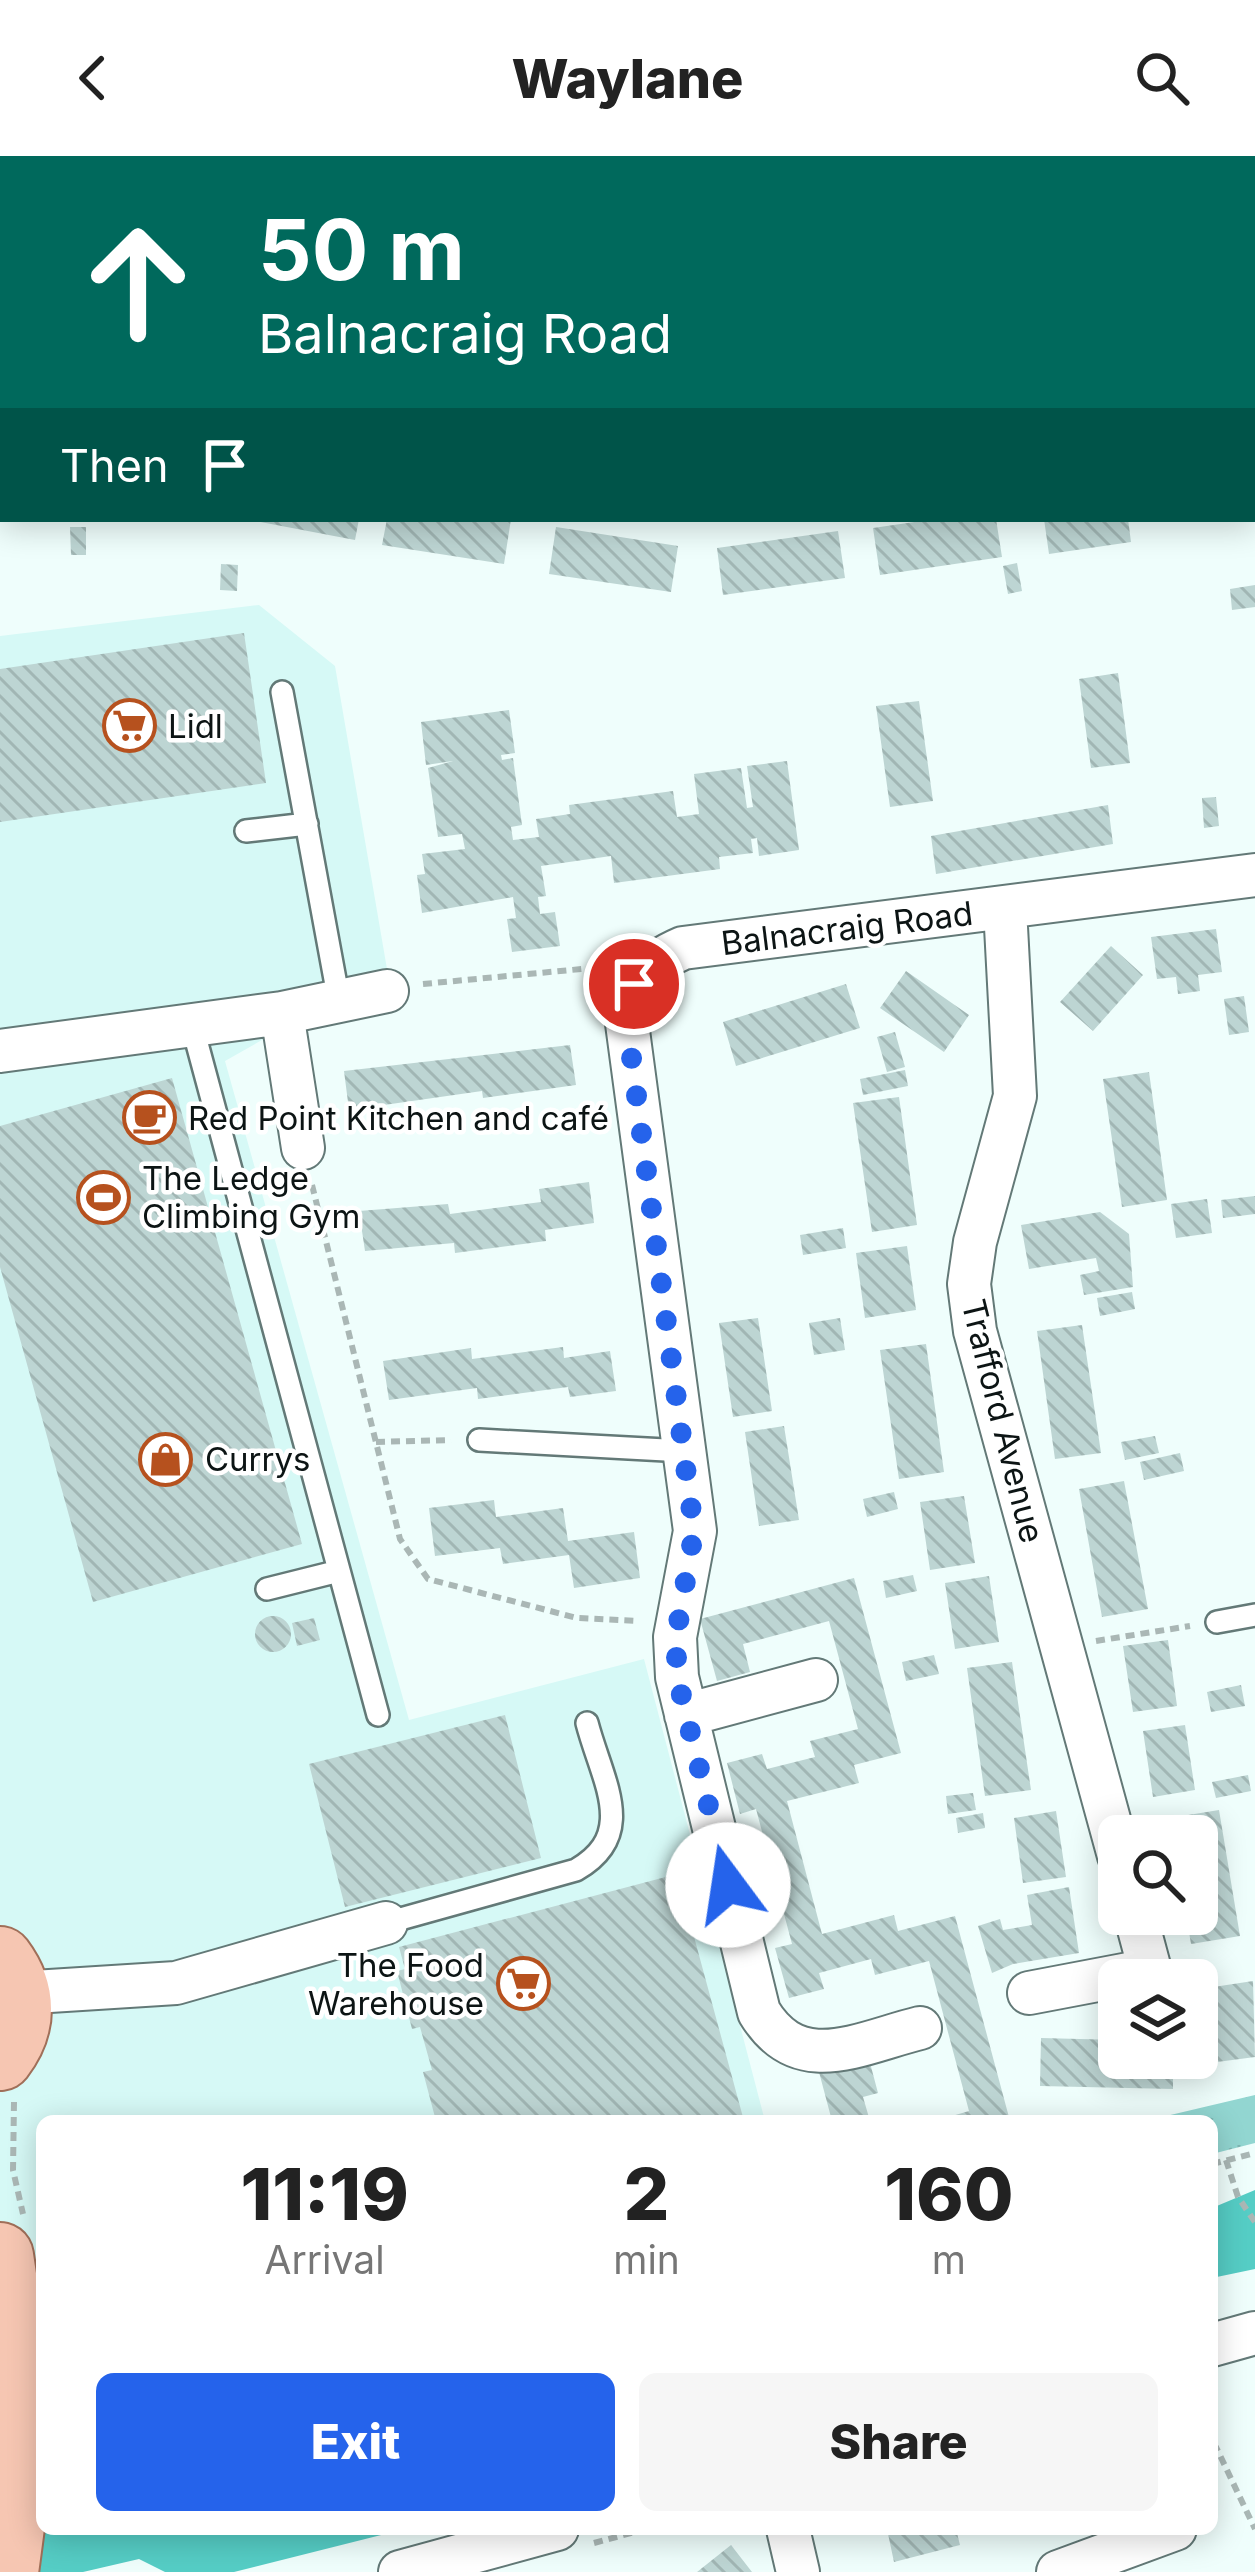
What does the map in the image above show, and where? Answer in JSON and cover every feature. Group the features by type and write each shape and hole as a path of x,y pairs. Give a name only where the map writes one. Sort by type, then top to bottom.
{"main road":[{"path":"8,2074 19,2018 9,1976"},
{"path":"5,2572 22,2420 13,2240"}],"street":[{"name":"Balnacraig Road","path":"630,999 634,984 656,960 683,948 1255,874"},
{"name":"Trafford Avenue","path":"1005,908 1015,1096 968,1284 975,1331 1108,1815"},
{"path":"0,1052 281,1012 387,991"},
{"path":"630,999 626,1016 694,1531 681,1608 677,1677 759,2012 772,2034 793,2049 820,2053 920,2028"},
{"path":"281,1012 303,1148"},
{"path":"686,1714 816,1680"},
{"path":"9,1976 176,1983 386,1923"},
{"path":"1029,1993 1098,1983"},
{"path":"1218,2342 1255,2333"},
{"path":"400,2572 535,2535"},
{"path":"789,2535 798,2572"},
{"path":"1058,2572 1159,2535"}],"lane":[{"path":"282,692 339,1001"},
{"path":"246,831 307,824"},
{"path":"192,1025 378,1715"},
{"path":"479,1440 684,1450"},
{"path":"267,1589 339,1571"},
{"path":"1217,1622 1255,1616"},
{"path":"386,1923 576,1870 596,1858 611,1843 614,1824 587,1723"}],"path":[{"path":"387,991 592,968 630,999"},
{"path":"303,1148 400,1539 428,1579 577,1618 681,1608"},
{"path":"376,1442 479,1440"},
{"path":"1061,1646 1217,1622"},
{"path":"8,2074 13,2240"},
{"path":"1218,2162 1255,2153"},
{"path":"1226,2160 1238,2197 1255,2222"},
{"path":"1218,2451 1255,2529"}],"shaded area":[{"path":"259,605 335,666 387,969 225,1061 409,1720 644,1659 763,2115 36,2115 36,2384 0,2392 0,636"},
{"path":"1255,2190 1255,2269 1218,2277 1218,2205"},
{"path":"36,2535 381,2535 234,2572 165,2572 139,2559 83,2572 0,2572"}],"green space":[{"path":"1255,2095 1255,2143 1218,2152 1218,2115 1170,2115"}],"building":[{"path":"261,522 358,522 355,540"},
{"path":"386,522 511,522 504,564 382,545"},
{"path":"914,522 996,522 1002,557 880,575 873,528"},
{"path":"1044,522 1128,522 1131,542 1049,554"},
{"path":"70,527 86,527 86,555 71,555"},
{"path":"556,527 678,546 671,592 549,574"},
{"path":"838,531 845,578 723,595 717,548"},
{"path":"1017,563 1022,591 1008,594 1003,566"},
{"path":"221,564 238,565 237,591 220,590"},
{"path":"1255,585 1255,607 1232,610 1230,589"},
{"name":"Lidl","path":"244,633 266,783 0,822 0,669"},
{"path":"1118,673 1130,763 1091,768 1079,679"},
{"path":"919,701 933,801 890,807 876,706"},
{"path":"509,710 515,753 501,755 502,760 513,758 522,825 511,827 513,840 539,837 536,819 570,814 569,805 673,791 677,817 699,814 694,774 741,768 747,808 753,807 747,766 787,761 799,850 759,856 757,838 751,839 753,853 719,857 720,869 614,883 611,856 541,866 546,896 538,897 540,914 555,912 560,946 512,952 507,919 516,918 513,897 422,913 417,875 425,874 422,854 465,849 462,834 438,837 428,768 453,761 426,765 421,722"},
{"path":"1216,797 1219,826 1204,828 1202,798"},
{"path":"1108,805 1113,844 936,874 931,836"},
{"path":"1216,929 1222,972 1198,975 1200,991 1178,994 1176,977 1157,979 1151,937"},
{"path":"1111,946 1143,975 1093,1031 1060,1002"},
{"path":"906,971 969,1015 944,1052 880,1008"},
{"path":"846,984 860,1028 736,1066 723,1022"},
{"path":"1244,996 1249,1032 1229,1035 1224,999"},
{"path":"895,1032 905,1067 887,1072 877,1037"},
{"path":"570,1045 576,1085 483,1098 482,1091 349,1110 344,1071"},
{"path":"905,1070 908,1086 863,1095 860,1079"},
{"path":"1149,1072 1167,1200 1122,1207 1103,1079"},
{"path":"172,1078 302,1544 93,1602 0,1267 0,1126"},
{"path":"899,1097 917,1225 872,1232 853,1103"},
{"path":"589,1182 594,1223 545,1230 546,1241 455,1253 454,1243 365,1251 359,1211 448,1204 450,1214 541,1202 539,1189"},
{"path":"1255,1196 1255,1214 1223,1218 1221,1200"},
{"path":"1207,1199 1212,1233 1176,1238 1171,1204"},
{"path":"1100,1212 1129,1234 1133,1287 1084,1295 1080,1275 1099,1271 1096,1258 1029,1269 1021,1225"},
{"path":"843,1228 846,1248 803,1255 800,1235"},
{"path":"907,1246 916,1310 865,1318 856,1253"},
{"path":"1132,1292 1135,1309 1100,1316 1097,1298"},
{"path":"758,1318 772,1411 733,1417 719,1323"},
{"path":"840,1318 845,1350 814,1355 809,1323"},
{"path":"1082,1325 1101,1453 1055,1459 1037,1331"},
{"path":"926,1344 944,1472 899,1479 880,1350"},
{"path":"563,1347 564,1358 610,1351 616,1391 570,1397 568,1387 478,1399 477,1388 389,1400 383,1361 471,1348 472,1359"},
{"path":"784,1426 799,1520 759,1526 745,1432"},
{"path":"1155,1436 1159,1453 1125,1460 1121,1442"},
{"path":"1180,1453 1184,1471 1144,1480 1140,1462"},
{"path":"1124,1481 1148,1609 1102,1617 1079,1489"},
{"path":"894,1492 898,1509 867,1517 863,1499"},
{"path":"964,1496 975,1563 930,1570 920,1502"},
{"path":"494,1500 496,1517 563,1508 568,1541 634,1532 640,1578 574,1588 569,1555 503,1564 500,1548 435,1556 429,1508"},
{"path":"913,1575 917,1591 886,1598 883,1581"},
{"path":"989,1576 999,1642 955,1649 945,1583"},
{"path":"854,1578 901,1753 854,1765 859,1783 787,1801 822,1934 894,1915 898,1931 955,1916 1008,2115 955,2115 969,2111 929,1961 875,1975 871,1959 819,1973 824,1989 789,1998 775,1948 792,1944 756,1809 740,1814 727,1763 762,1754 767,1769 815,1757 810,1741 858,1729 829,1621 743,1644 750,1672 717,1681 700,1619"},
{"path":"273,1616 286,1621 291,1634 286,1647 273,1652 260,1647 255,1634 260,1621"},
{"path":"314,1618 320,1640 297,1646 292,1623"},
{"path":"1168,1640 1177,1706 1133,1712 1123,1646"},
{"path":"934,1655 939,1674 906,1681 902,1662"},
{"path":"1012,1662 1031,1790 985,1796 967,1668"},
{"path":"1241,1685 1245,1706 1211,1712 1207,1692"},
{"path":"505,1715 541,1858 345,1907 309,1764"},
{"path":"1185,1725 1195,1790 1153,1797 1143,1731"},
{"path":"1248,1775 1251,1791 1216,1798 1212,1782"},
{"path":"973,1793 976,1810 948,1814 946,1796"},
{"path":"1219,1810 1240,1936 1191,1944 1190,1935 1218,1935 1218,1815 1188,1815"},
{"path":"1056,1811 1066,1877 1023,1883 1014,1818"},
{"path":"983,1813 985,1828 958,1833 956,1818"},
{"path":"677,1874 742,2115 434,2115 423,2072 432,2070 420,2027 412,2029 397,1971 405,1969 399,1947"},
{"path":"1069,1887 1079,1953 1013,1964 992,1973 978,1926 1000,1919 1003,1930 1032,1925 1027,1895"},
{"path":"1253,1981 1255,2057 1218,2062 1218,1986"},
{"path":"1041,2038 1098,2039 1098,2079 1173,2079 1173,2089 1040,2086"},
{"path":"869,2059 878,2093 863,2097 868,2115 830,2115 819,2072"},
{"path":"888,2535 958,2535 960,2545 894,2562"},
{"path":"731,2545 752,2572 697,2572"}],"place":[{"name":"Lidl","path":"129,726"},
{"name":"Red Point Kitchen and café","path":"149,1118"},
{"name":"The Ledge Climbing Gym","path":"103,1197"},
{"name":"Currys","path":"166,1459"},
{"name":"The Food Warehouse","path":"523,1984"}],"route":[{"path":"634,984 626,1016 694,1531 676,1637 677,1677 728,1885"}]}
